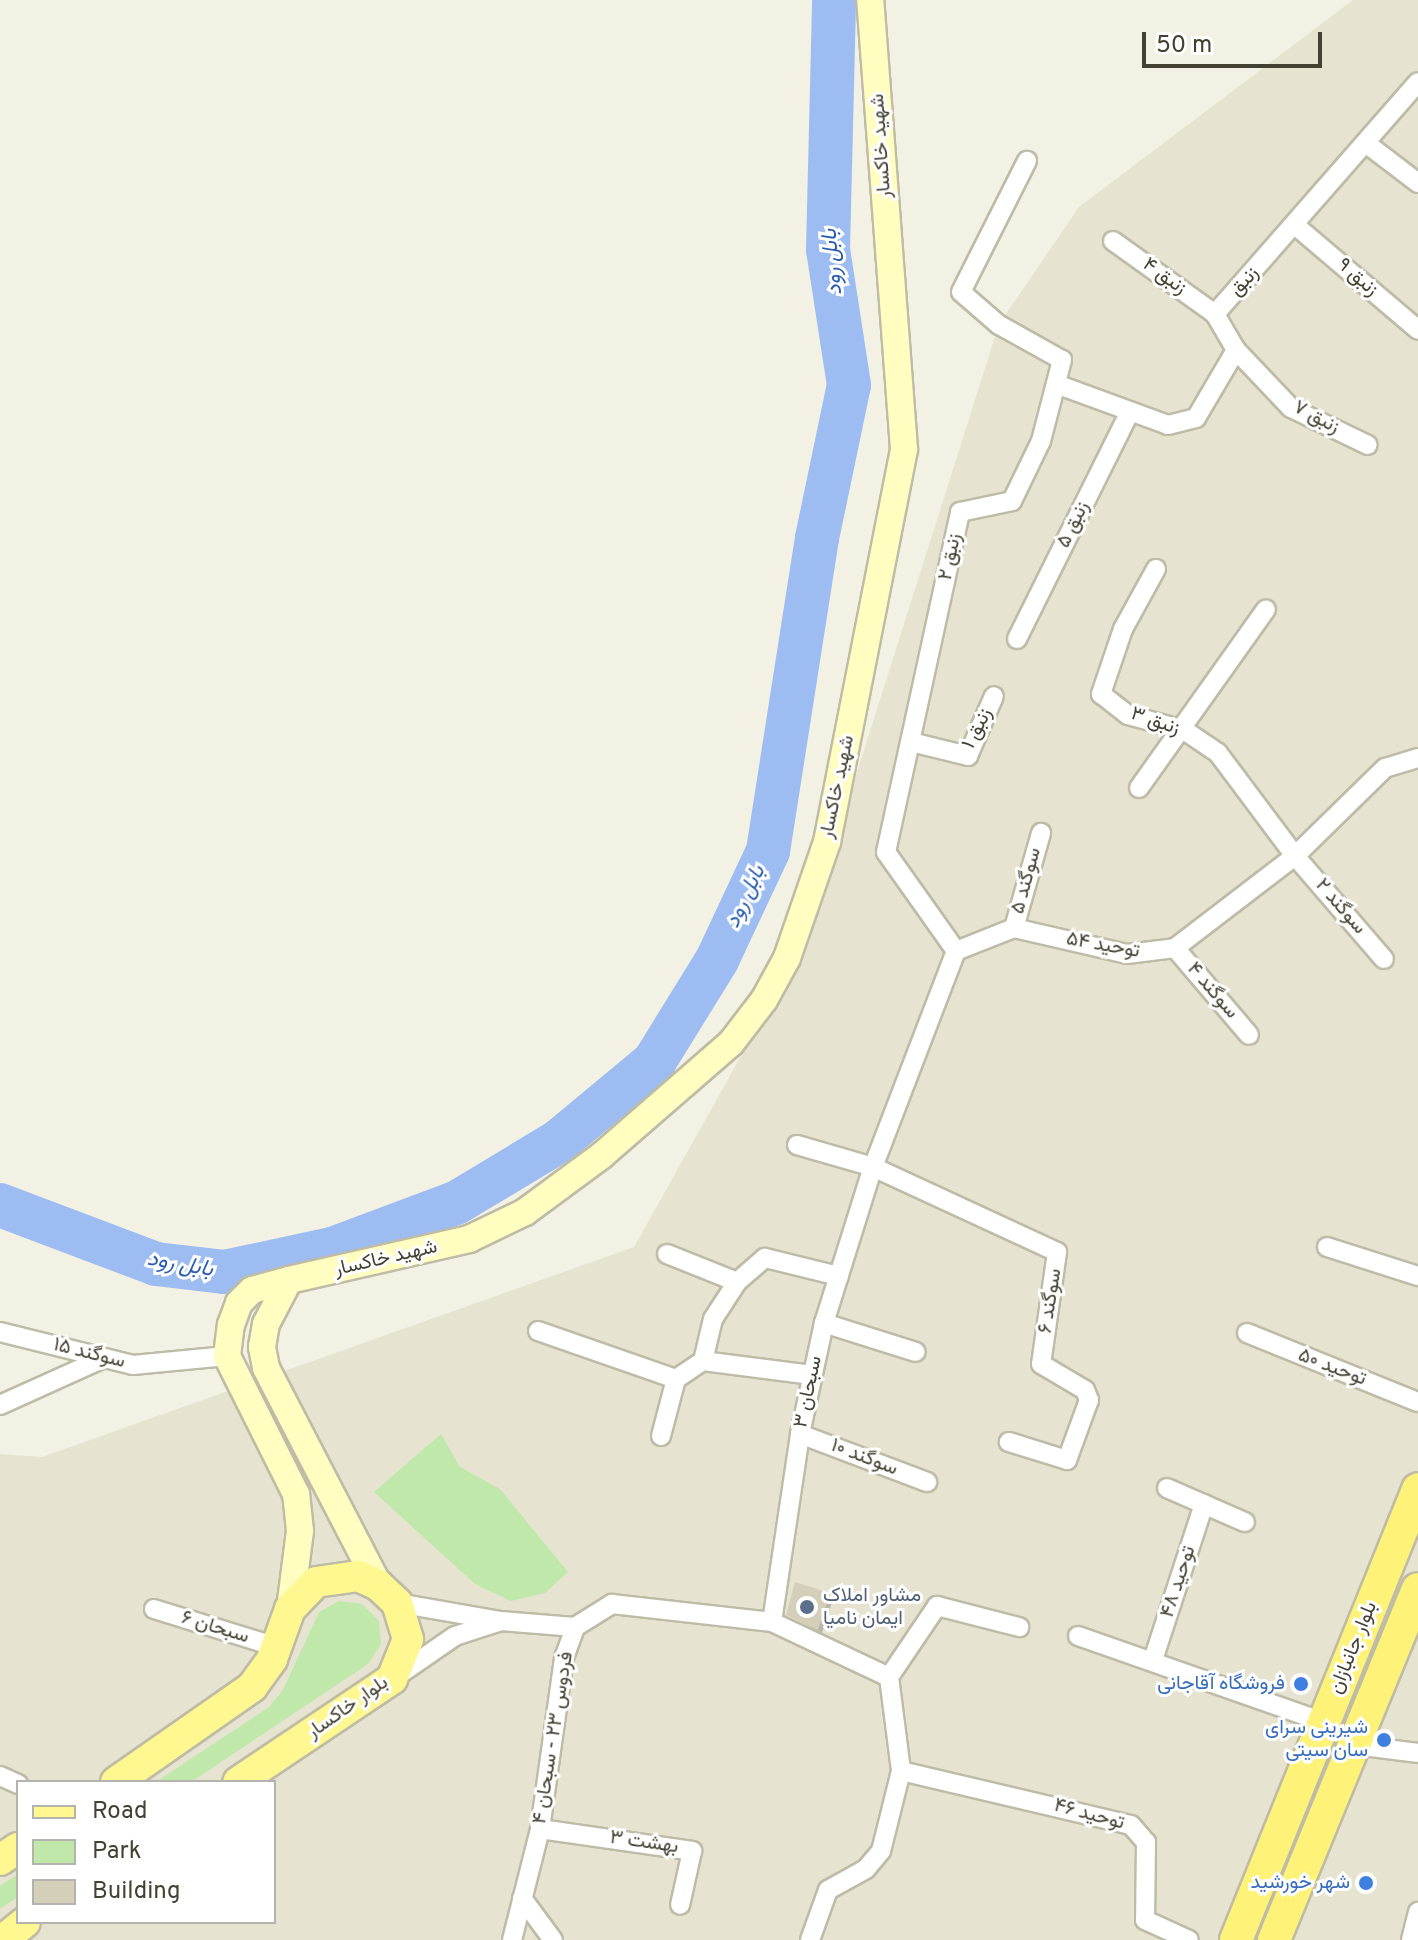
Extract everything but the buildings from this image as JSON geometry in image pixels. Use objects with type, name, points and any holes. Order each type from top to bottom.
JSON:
[{"type":"highway","name":"بلوار جانبازان","points":[[1236,1940],[1418,1489]]},
{"type":"highway","name":"بلوار جانبازان","points":[[1274,1940],[1418,1589]]},
{"type":"main road","name":"شهید خاکسار","points":[[227,1356],[239,1303],[252,1290],[469,1239],[525,1212],[601,1156],[731,1043],[764,1000],[787,958],[827,842],[904,449],[870,0]]},
{"type":"main road","points":[[289,1280],[266,1324],[262,1347],[266,1368],[388,1594]]},
{"type":"main road","points":[[119,1780],[239,1699],[277,1647],[290,1609],[300,1531],[296,1494],[227,1356]]},
{"type":"main road","points":[[290,1609],[316,1582],[337,1576],[388,1594]]},
{"type":"main road","name":"بلوار خاکسار","points":[[241,1780],[391,1679],[404,1660],[408,1639],[388,1594]]},
{"type":"street","name":"زنبق","points":[[1236,350],[1215,314],[1296,226],[1418,82]]},
{"type":"street","points":[[1367,144],[1418,183]]},
{"type":"street","name":"زنبق ۲","points":[[956,951],[886,852],[960,512],[1012,501],[1041,441],[1062,360],[999,325],[961,292],[1027,161]]},
{"type":"street","name":"زنبق ۹","points":[[1296,226],[1418,330]]},
{"type":"street","name":"زنبق ۴","points":[[1113,241],[1215,314]]},
{"type":"street","points":[[1056,384],[1168,425],[1196,418],[1236,350]]},
{"type":"street","name":"زنبق ۷","points":[[1236,350],[1291,408],[1368,445]]},
{"type":"street","name":"زنبق ۵","points":[[1017,639],[1130,411]]},
{"type":"street","name":"زنبق ۳","points":[[1156,569],[1123,629],[1101,694],[1128,715],[1184,730],[1218,753],[1295,856]]},
{"type":"street","points":[[1139,788],[1184,730],[1266,609]]},
{"type":"street","name":"زنبق ۱","points":[[911,742],[968,756],[994,696]]},
{"type":"street","points":[[1175,948],[1295,856],[1385,768],[1418,758]]},
{"type":"street","name":"سوگند ۵","points":[[1014,928],[1041,833]]},
{"type":"street","name":"سوگند ۲","points":[[1295,856],[1384,959]]},
{"type":"street","points":[[797,1145],[873,1167],[956,951],[1014,928]]},
{"type":"street","name":"توحید ۵۴","points":[[1014,928],[1127,954],[1175,948]]},
{"type":"street","name":"سوگند ۴","points":[[1175,948],[1249,1035]]},
{"type":"street","name":"سبحان ۳","points":[[772,1622],[800,1434],[812,1375],[824,1323],[873,1167]]},
{"type":"street","name":"سوگند ۶","points":[[873,1167],[1057,1252],[1041,1364],[1085,1390],[1089,1400],[1067,1460],[1009,1442]]},
{"type":"street","points":[[1327,1247],[1418,1276]]},
{"type":"street","points":[[667,1254],[737,1282]]},
{"type":"street","points":[[703,1361],[713,1319],[737,1282],[765,1258],[839,1276]]},
{"type":"street","points":[[824,1323],[916,1352]]},
{"type":"street","points":[[538,1331],[676,1379]]},
{"type":"street","name":"سوگند ۱۵","points":[[0,1332],[133,1365],[227,1356]]},
{"type":"street","name":"توحید ۵۰","points":[[1247,1333],[1418,1402]]},
{"type":"street","points":[[0,1405],[104,1358]]},
{"type":"street","points":[[661,1436],[676,1379],[703,1361],[812,1375]]},
{"type":"street","name":"سوگند ۱۰","points":[[800,1434],[927,1482]]},
{"type":"street","points":[[1167,1488],[1245,1522]]},
{"type":"street","name":"توحید ۴۸","points":[[1153,1660],[1204,1504]]},
{"type":"street","points":[[388,1594],[501,1621],[575,1627]]},
{"type":"street","name":"فردوس ۲۳ - سبحان ۴","points":[[512,1940],[540,1829],[564,1658],[575,1627],[612,1604],[772,1622],[889,1677]]},
{"type":"street","points":[[810,1940],[828,1890],[866,1869],[881,1851],[901,1771],[889,1677],[937,1606],[1019,1627]]},
{"type":"street","name":"سبحان ۶","points":[[154,1609],[277,1647]]},
{"type":"street","points":[[391,1679],[455,1636],[501,1621]]},
{"type":"street","points":[[1078,1636],[1324,1722]]},
{"type":"street","points":[[1354,1745],[1418,1753]]},
{"type":"street","name":"توحید ۴۶","points":[[901,1771],[1131,1825],[1146,1842],[1145,1920],[1189,1940]]},
{"type":"street","name":"بهشت ۳","points":[[540,1829],[692,1851],[680,1905]]},
{"type":"street","points":[[522,1898],[553,1940]]},
{"type":"street","points":[[1411,1940],[1418,1913]]},
{"type":"shaded area","points":[[1353,0],[1418,0],[1418,1940],[0,1940],[0,1454],[42,1457],[634,1247],[801,949],[999,324],[1079,207]]},
{"type":"green space","points":[[441,1434],[460,1467],[500,1489],[568,1572],[545,1593],[511,1601],[475,1584],[374,1492]]},
{"type":"green space","points":[[339,1601],[362,1604],[379,1621],[381,1644],[368,1664],[194,1780],[159,1780],[269,1707],[283,1690],[319,1612]]},
{"type":"green space","points":[[16,1875],[16,1898],[0,1909],[0,1886]]},
{"type":"waterway","name":"بابل رود","points":[[0,1205],[156,1264],[224,1272],[332,1249],[456,1203],[559,1141],[654,1062],[717,960],[768,851],[817,538],[849,385],[828,250],[834,0]]},
{"type":"place","name":"مشاور املاک ایمان نامیا","points":[[807,1607]]},
{"type":"place","name":"فروشگاه آقاجانی","points":[[1301,1684]]},
{"type":"place","name":"شیرینی سرای سان سیتی","points":[[1384,1740]]},
{"type":"place","name":"شهر خورشید","points":[[1366,1883]]}]
